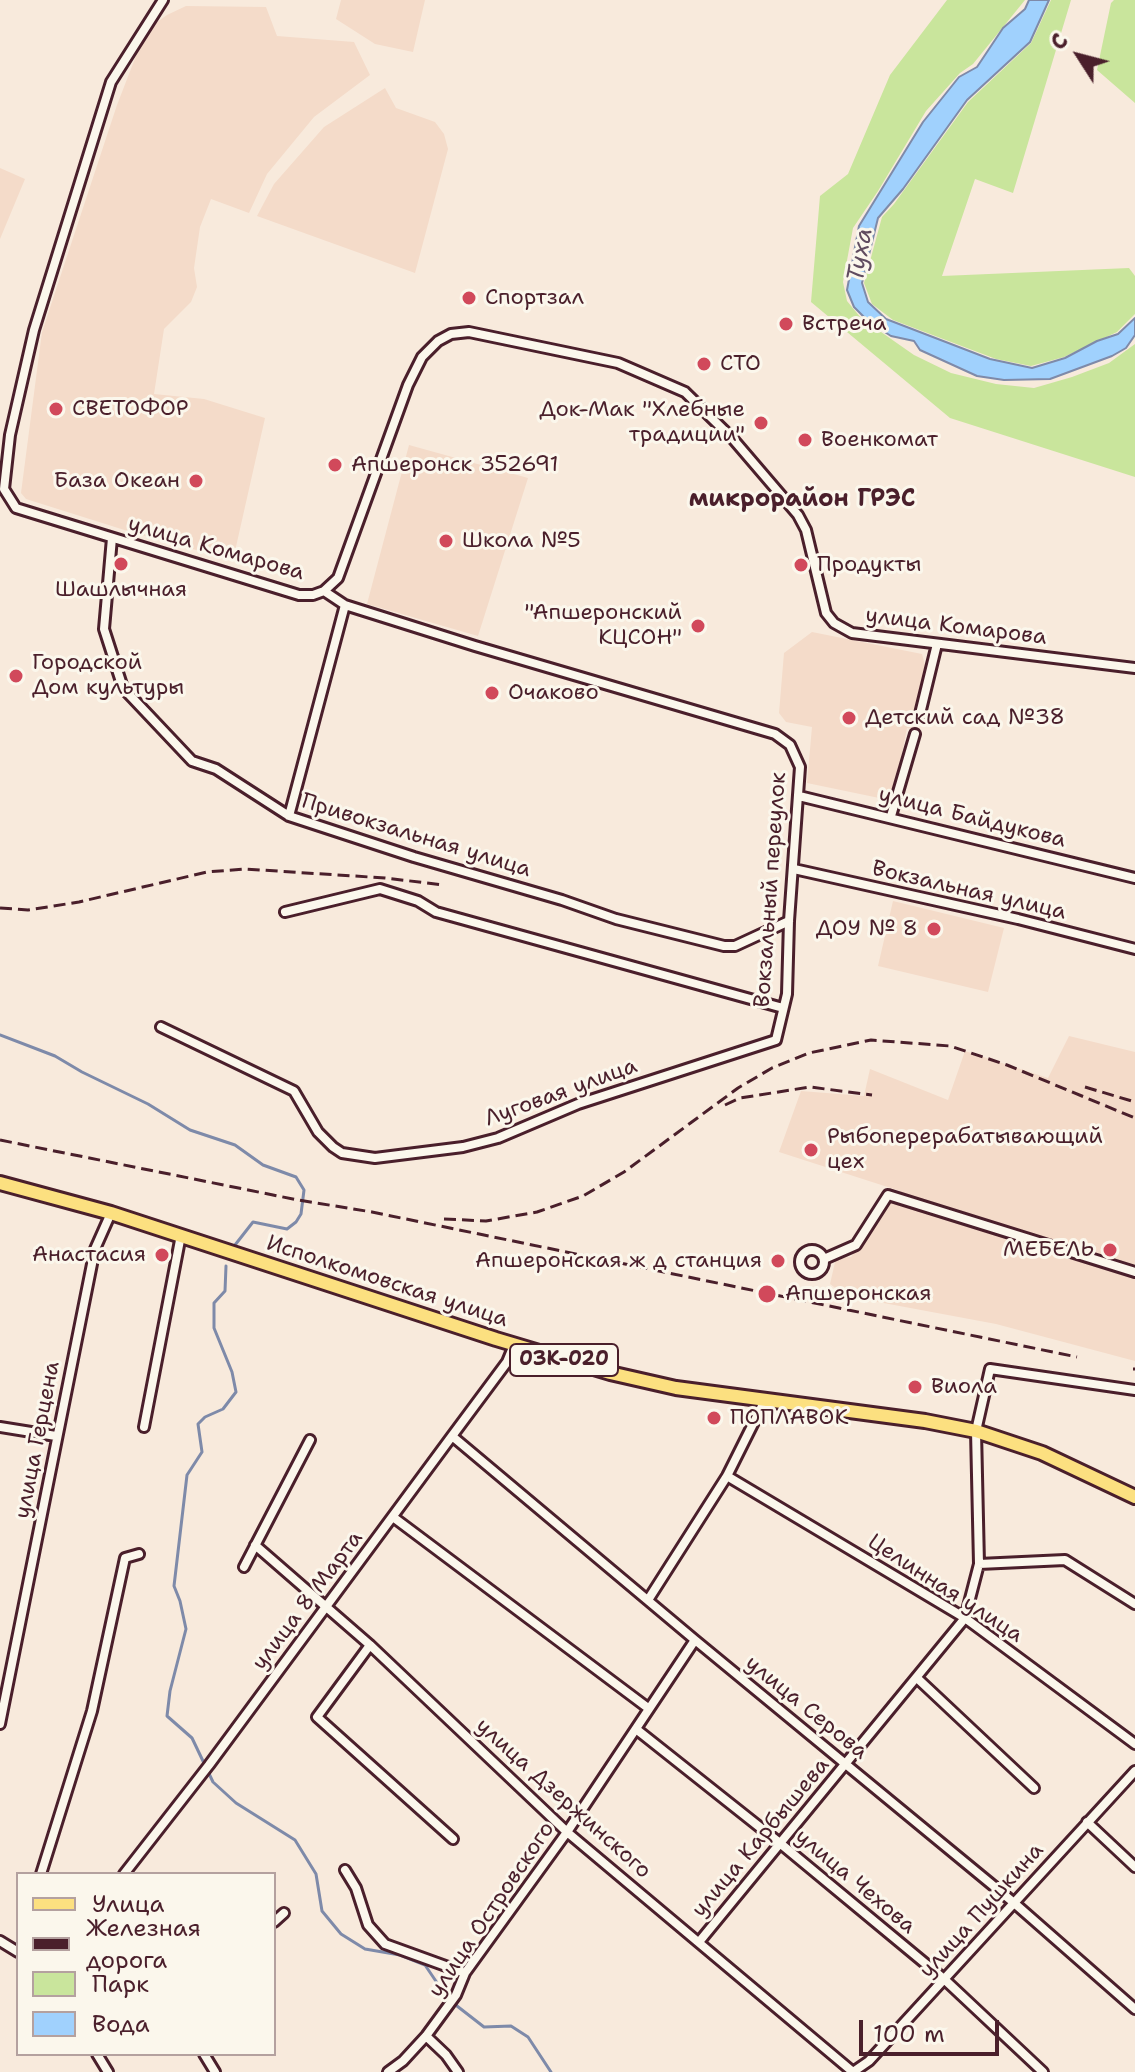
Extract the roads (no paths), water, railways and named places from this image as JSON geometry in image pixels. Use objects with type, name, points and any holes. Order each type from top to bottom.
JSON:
[{"type":"main road","name":"Исполкомовская улица","points":[[0,1183],[111,1213],[514,1345],[610,1373],[676,1388],[925,1421],[976,1431],[1042,1453],[1135,1497]]},
{"type":"street","name":"улица Комарова","points":[[163,0],[111,82],[34,330],[10,435],[4,489],[16,508],[299,595],[324,591],[338,578],[408,385],[422,357],[438,341],[451,334],[469,332],[618,363],[685,392],[733,439],[798,515],[806,530],[826,613],[834,623],[852,633],[1135,668]]},
{"type":"street","name":"Привокзальная улица","points":[[112,538],[104,629],[123,688],[192,761],[216,769],[289,816],[616,919],[724,946],[735,946],[789,921]]},
{"type":"street","name":"улица Комарова","points":[[324,591],[345,605],[775,734],[790,745]]},
{"type":"street","points":[[289,816],[345,605]]},
{"type":"street","points":[[919,718],[937,644]]},
{"type":"street","points":[[891,816],[915,734]]},
{"type":"street","name":"Вокзальный переулок","points":[[776,1040],[787,994],[789,921],[799,796],[800,767],[790,745]]},
{"type":"street","name":"улица Байдукова","points":[[799,796],[1135,878]]},
{"type":"street","name":"Вокзальная улица","points":[[794,869],[1018,919],[1135,949]]},
{"type":"street","points":[[285,912],[380,889],[418,901],[436,912],[783,1008]]},
{"type":"street","name":"Луговая улица","points":[[161,1027],[294,1091],[318,1132],[333,1147],[342,1153],[375,1158],[463,1147],[498,1138],[578,1104],[776,1040]]},
{"type":"street","points":[[824,1259],[856,1245],[888,1195],[1135,1272]]},
{"type":"street","name":"улица Герцена","points":[[0,1724],[95,1249],[111,1213]]},
{"type":"street","points":[[144,1427],[181,1235]]},
{"type":"street","name":"улица 8 Марта","points":[[126,1872],[393,1517],[507,1362],[514,1345]]},
{"type":"street","name":"улица Карбышева","points":[[699,1942],[965,1618],[979,1564],[976,1431],[990,1369],[1135,1390]]},
{"type":"street","points":[[648,1600],[727,1476],[765,1400]]},
{"type":"street","points":[[0,1427],[56,1436]]},
{"type":"street","name":"улица Серова","points":[[452,1436],[1013,1902],[1135,2009]]},
{"type":"street","points":[[244,1567],[310,1440]]},
{"type":"street","name":"Целинная улица","points":[[727,1476],[965,1618],[1135,1744]]},
{"type":"street","points":[[393,1517],[648,1708]]},
{"type":"street","name":"улица Дзержинского","points":[[255,1545],[370,1645],[567,1832],[853,2072]]},
{"type":"street","points":[[42,1872],[92,1711],[125,1558],[139,1554]]},
{"type":"street","points":[[979,1564],[1065,1560],[1135,1604]]},
{"type":"street","name":"улица Островского","points":[[388,2072],[426,2036],[447,2008],[465,1973],[567,1832],[695,1640]]},
{"type":"street","points":[[370,1645],[317,1717],[453,1839]]},
{"type":"street","points":[[917,1678],[1034,1788]]},
{"type":"street","name":"улица Чехова","points":[[636,1729],[944,1979],[1043,2072]]},
{"type":"street","name":"улица Пушкина","points":[[853,2072],[869,2061],[1135,1771]]},
{"type":"street","points":[[1087,1822],[1135,1867]]},
{"type":"street","points":[[345,1870],[356,1888],[368,1925],[385,1944],[465,1973]]},
{"type":"street","points":[[276,1920],[284,1913]]},
{"type":"street","points":[[426,2036],[458,2072]]},
{"type":"water","name":"Туха","points":[[1029,0],[1049,0],[1030,42],[967,100],[903,189],[878,218],[862,283],[868,302],[886,319],[990,359],[1032,368],[1065,358],[1118,334],[1135,318],[1135,335],[1126,348],[1112,356],[1050,379],[1004,380],[977,376],[920,350],[914,341],[891,336],[869,322],[854,307],[847,290],[859,226],[923,122],[959,77],[977,67],[1003,28],[1025,9]]},
{"type":"waterway","points":[[0,1035],[55,1056],[148,1104],[190,1130],[235,1145],[263,1165],[296,1177],[304,1190],[301,1214],[296,1222],[287,1229],[253,1222],[235,1245]]},
{"type":"waterway","points":[[226,1266],[225,1291],[214,1303],[214,1328],[232,1372],[236,1392],[223,1409],[205,1417],[198,1424],[202,1452],[187,1475],[174,1586],[186,1629],[170,1691],[167,1716],[192,1738],[213,1782],[236,1803],[295,1840],[316,1874],[322,1911],[341,1934],[365,1949],[400,1955],[425,1965],[448,1999],[484,2027],[511,2026],[528,2037],[551,2072]]},
{"type":"railway","points":[[0,908],[28,910],[79,902],[207,872],[245,869],[444,885]]},
{"type":"railway","points":[[444,1219],[486,1221],[537,1212],[583,1196],[624,1172],[738,1088],[772,1068],[809,1053],[871,1040],[950,1046],[1007,1065],[1135,1118]]},
{"type":"railway","points":[[725,1105],[740,1098],[810,1087],[872,1095]]},
{"type":"railway","points":[[1085,1087],[1135,1102]]},
{"type":"railway","points":[[0,1140],[372,1212],[1077,1357]]},
{"type":"place","name":"Спортзал","points":[[469,298]]},
{"type":"place","name":"Встреча","points":[[786,324]]},
{"type":"place","name":"СТО","points":[[704,364]]},
{"type":"place","name":"СВЕТОФОР","points":[[56,409]]},
{"type":"place","name":"Док-Мак \"Хлебные традиции\"","points":[[761,423]]},
{"type":"place","name":"Военкомат","points":[[805,440]]},
{"type":"place","name":"Апшеронск 352691","points":[[335,465]]},
{"type":"place","name":"База Океан","points":[[196,481]]},
{"type":"place","name":"Школа №5","points":[[446,541]]},
{"type":"place","name":"Шашлычная","points":[[121,564]]},
{"type":"place","name":"Продукты","points":[[801,565]]},
{"type":"place","name":"\"Апшеронский КЦСОН\"","points":[[698,626]]},
{"type":"place","name":"Городской Дом культуры","points":[[16,676]]},
{"type":"place","name":"Очаково","points":[[492,693]]},
{"type":"place","name":"Детский сад №38","points":[[849,718]]},
{"type":"place","name":"ДОУ № 8","points":[[934,929]]},
{"type":"place","name":"Рыбоперерабатывающий цех","points":[[811,1150]]},
{"type":"place","name":"МЕБЕЛЬ","points":[[1110,1250]]},
{"type":"place","name":"Анастасия","points":[[162,1255]]},
{"type":"place","name":"Апшеронская ж д станция","points":[[778,1261]]},
{"type":"place","name":"Апшеронская","points":[[767,1294]]},
{"type":"place","name":"Виола","points":[[915,1387]]},
{"type":"place","name":"ПОПЛАВОК","points":[[714,1418]]},
{"type":"district","name":"микрорайон ГРЭС","points":[[802,500]]}]
